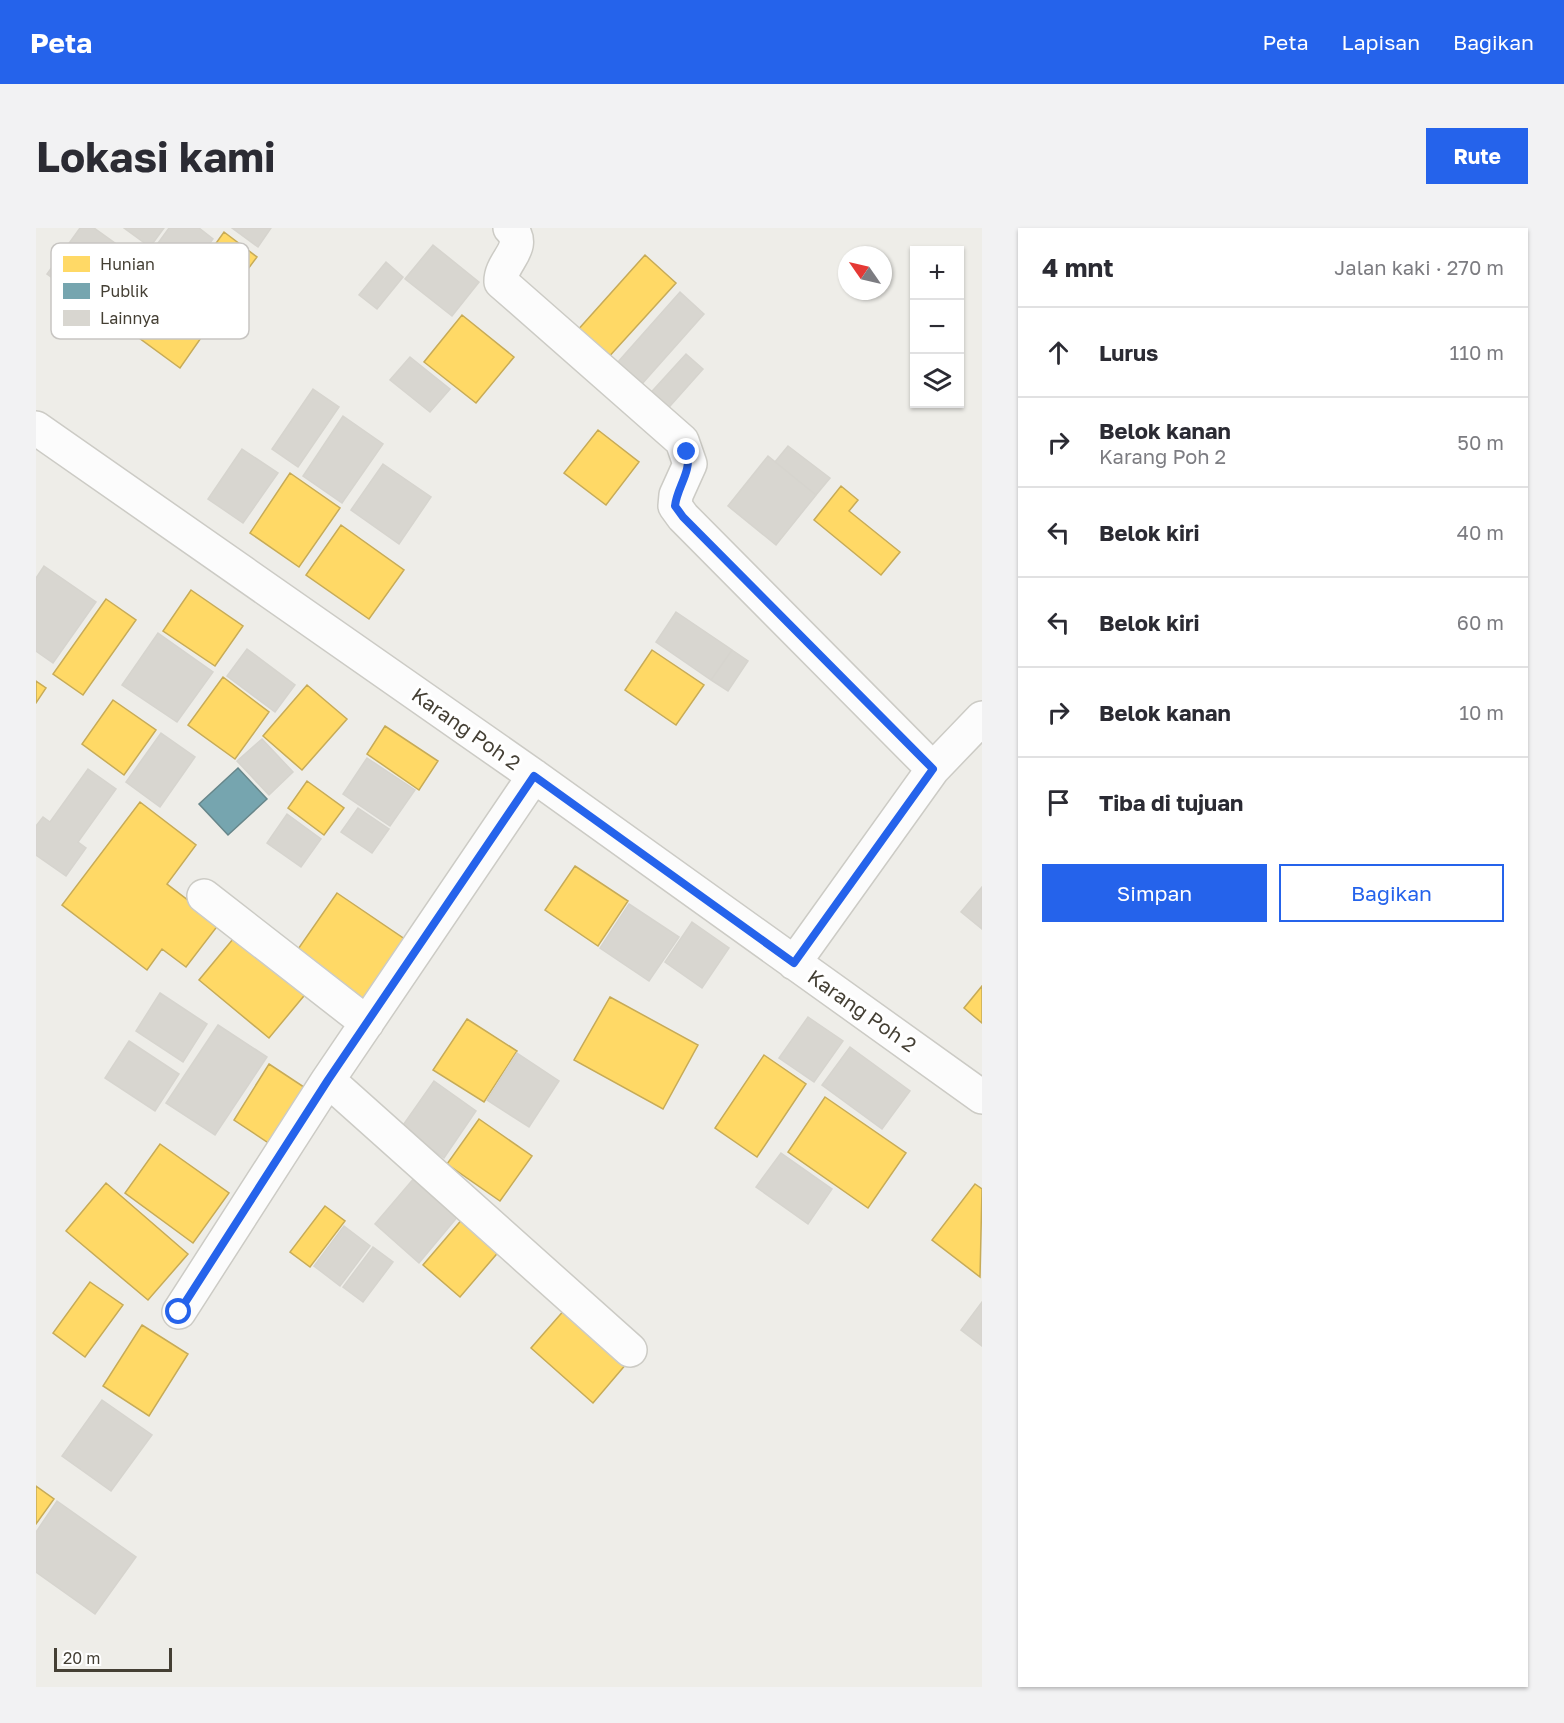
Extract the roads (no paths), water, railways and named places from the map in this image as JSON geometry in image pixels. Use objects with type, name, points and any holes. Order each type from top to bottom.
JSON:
[{"type":"street","points":[[510,228],[517,241],[517,250],[500,272],[501,282],[682,441],[690,464],[676,495],[675,506],[683,517],[933,769]]},
{"type":"street","name":"Karang Poh 2","points":[[36,428],[534,776],[982,1097]]},
{"type":"street","points":[[794,963],[933,769],[982,718]]},
{"type":"street","points":[[179,1312],[328,1080],[534,776]]},
{"type":"street","points":[[204,896],[367,1023]]},
{"type":"street","points":[[328,1080],[630,1350]]}]
